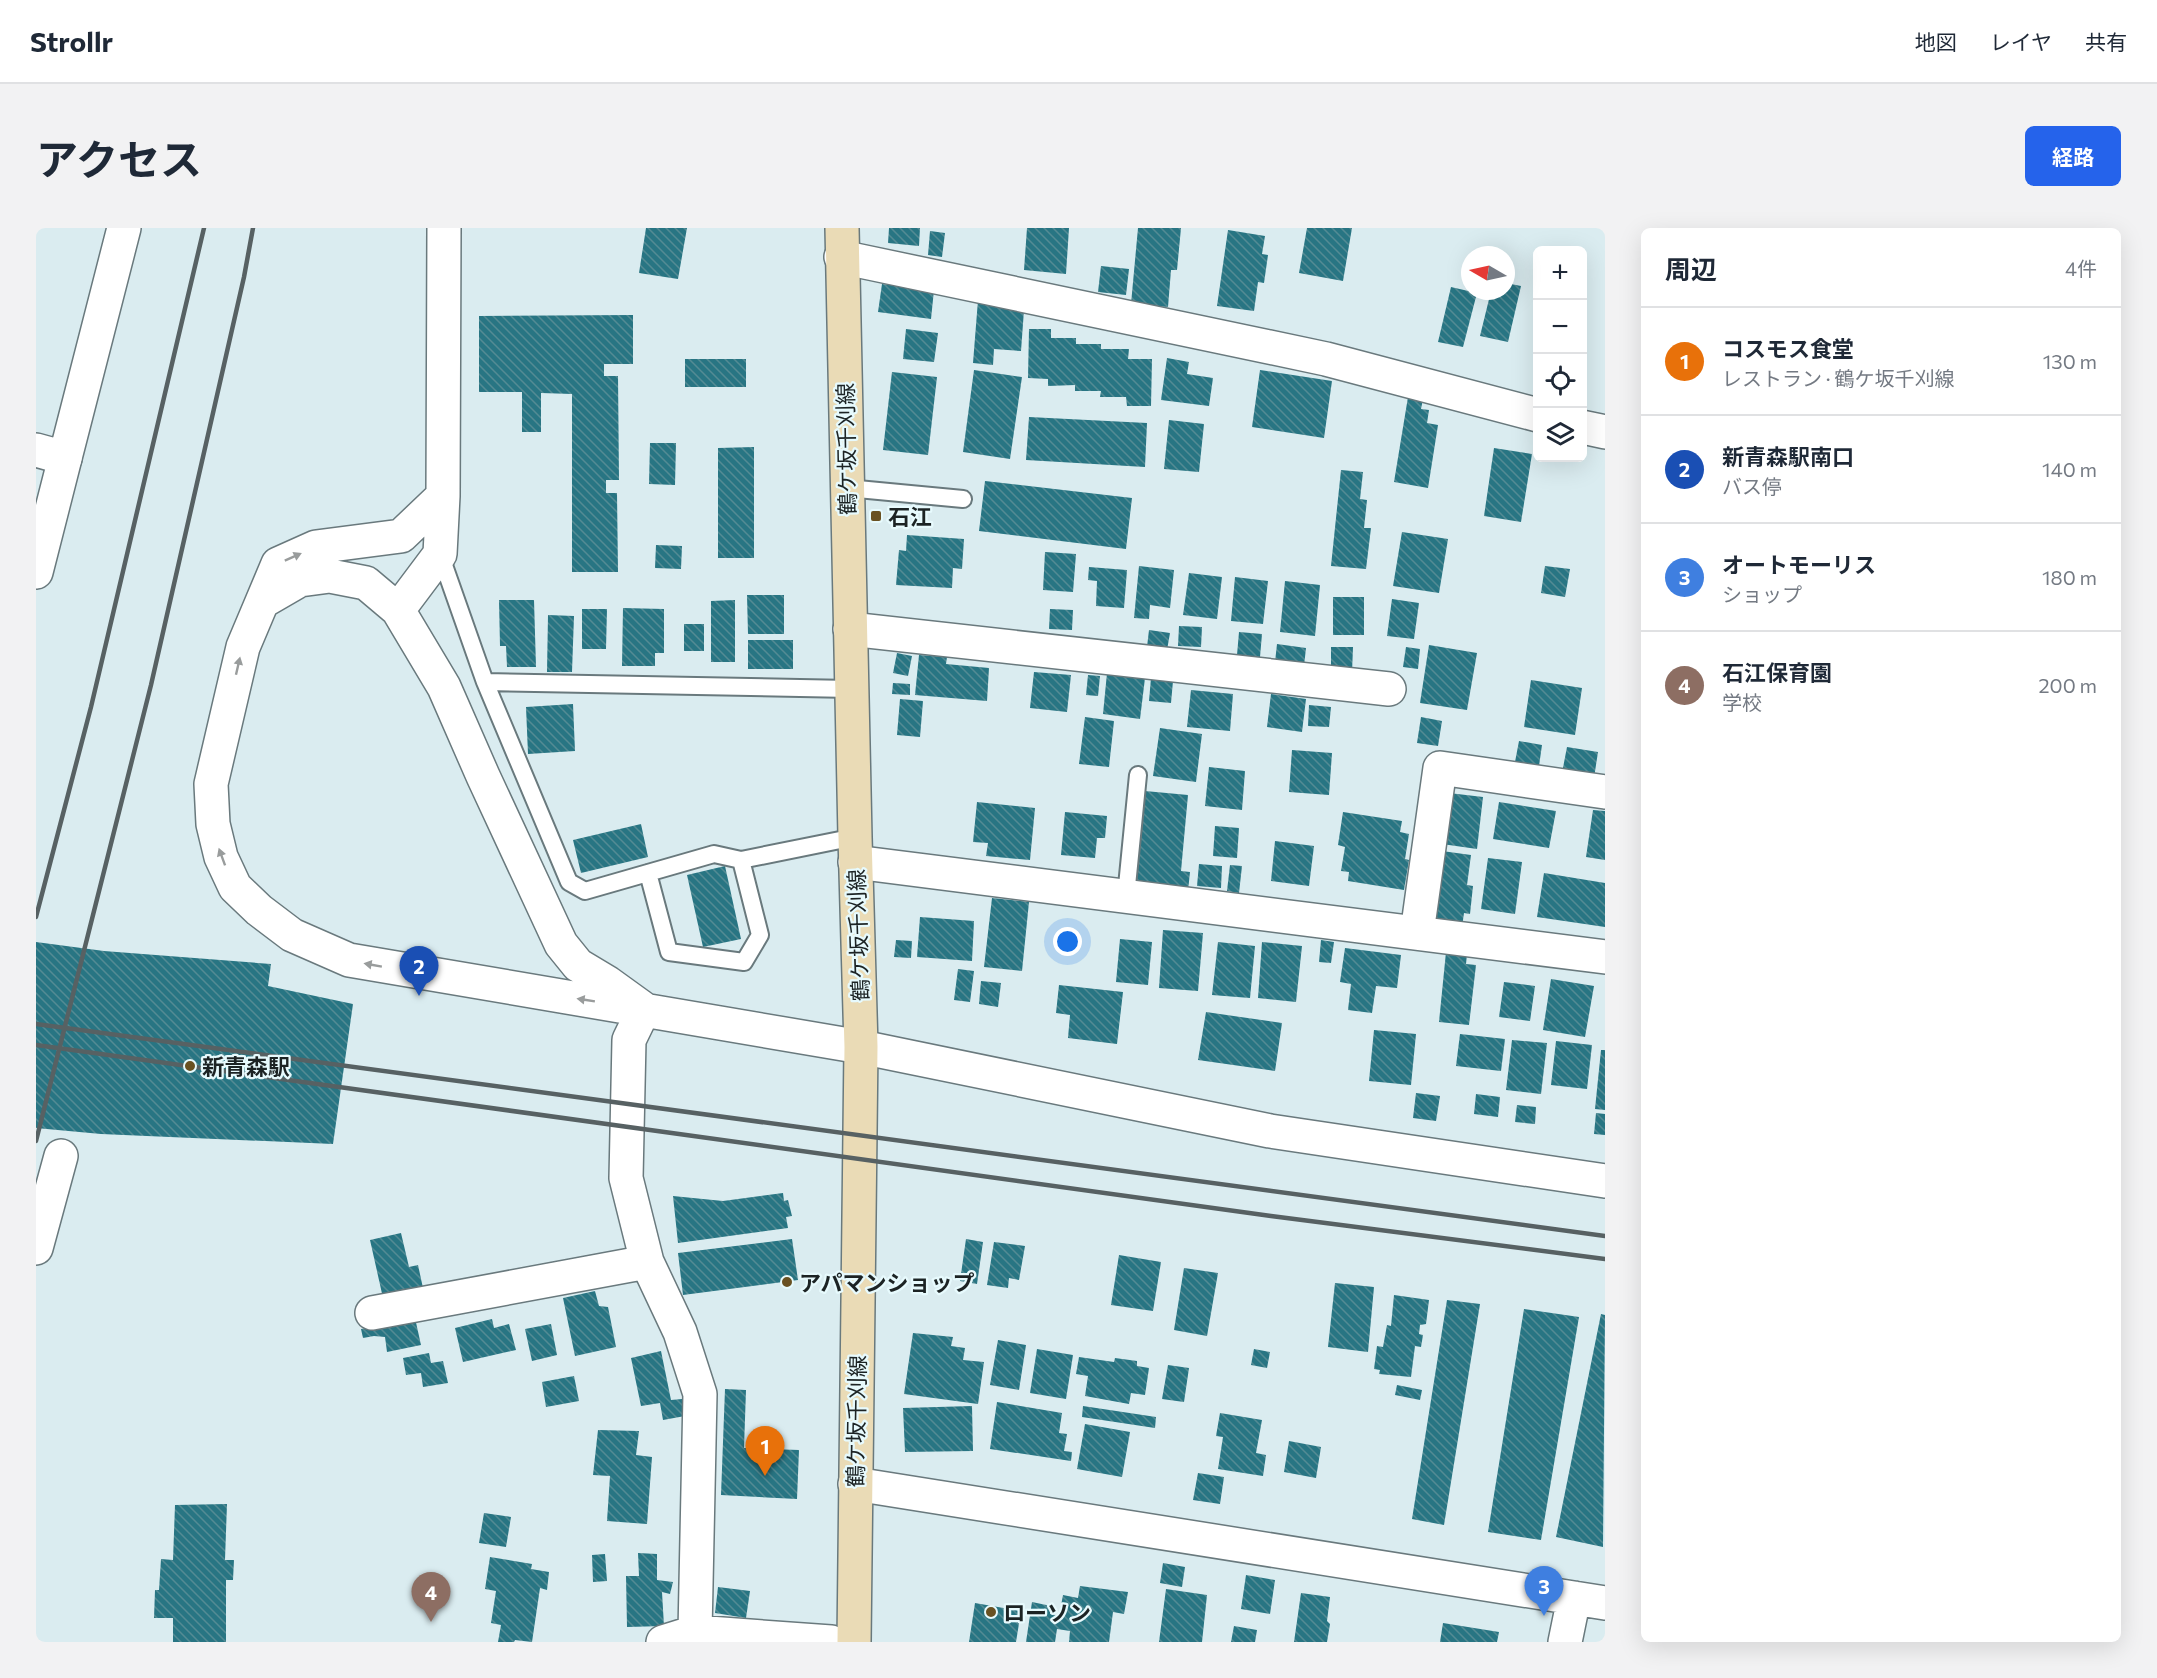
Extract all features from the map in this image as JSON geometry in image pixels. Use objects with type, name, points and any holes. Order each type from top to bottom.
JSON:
[{"type":"main road","name":"鶴ケ坂千刈線","points":[[842,242],[861,1047],[854,1642]]},
{"type":"street","points":[[36,572],[51,454],[124,228]]},
{"type":"street","points":[[398,610],[440,554],[443,496],[444,228]]},
{"type":"street","points":[[842,242],[1326,359],[1533,414]]},
{"type":"street","points":[[1587,428],[1605,432]]},
{"type":"street","points":[[443,496],[400,536],[316,547],[278,564],[243,647],[211,784],[213,824],[221,857],[235,887],[259,910],[292,935],[349,960],[861,1047],[1270,1131],[1605,1181]]},
{"type":"street","points":[[262,602],[300,580],[330,576],[366,584],[398,610],[444,687],[561,944],[578,964],[644,1010]]},
{"type":"street","points":[[850,629],[1389,689]]},
{"type":"street","points":[[1417,933],[1440,768],[1605,792]]},
{"type":"street","points":[[855,850],[1126,896],[1605,957]]},
{"type":"street","points":[[644,1010],[629,1040],[626,1178],[646,1262],[680,1332],[700,1394],[695,1632]]},
{"type":"street","points":[[36,1248],[60,1156]]},
{"type":"street","points":[[372,1313],[646,1262]]},
{"type":"street","points":[[855,1484],[1590,1600],[1565,1642]]},
{"type":"street","points":[[663,1642],[695,1632],[831,1642]]},
{"type":"lane","points":[[847,488],[963,499]]},
{"type":"lane","points":[[440,554],[485,682],[568,882],[585,891],[714,854],[741,860],[855,850]]},
{"type":"lane","points":[[485,682],[851,689]]},
{"type":"lane","points":[[1126,896],[1138,776]]},
{"type":"lane","points":[[648,873],[669,952],[744,962],[760,935],[741,860]]},
{"type":"building","points":[[646,228],[687,228],[678,279],[639,273]]},
{"type":"building","points":[[889,228],[920,228],[919,246],[888,243]]},
{"type":"building","points":[[1027,228],[1069,228],[1066,274],[1024,270]]},
{"type":"building","points":[[1138,228],[1181,228],[1177,270],[1171,270],[1168,307],[1131,304]]},
{"type":"building","points":[[1307,228],[1352,228],[1343,281],[1299,273]]},
{"type":"building","points":[[1228,230],[1265,236],[1262,254],[1268,255],[1264,283],[1258,282],[1254,311],[1217,306]]},
{"type":"building","points":[[930,231],[945,233],[942,257],[928,255]]},
{"type":"building","points":[[1101,266],[1129,269],[1126,295],[1098,292]]},
{"type":"building","points":[[882,284],[934,290],[931,319],[878,312]]},
{"type":"building","points":[[1515,285],[1521,286],[1508,342],[1480,336],[1489,300],[1515,300]]},
{"type":"building","points":[[1451,287],[1461,289],[1461,300],[1475,300],[1463,347],[1438,342]]},
{"type":"building","points":[[978,300],[1024,310],[1021,351],[994,349],[993,365],[973,363]]},
{"type":"building","points":[[633,315],[633,364],[604,364],[604,376],[618,376],[619,480],[606,480],[606,493],[617,493],[618,572],[572,572],[572,394],[541,393],[541,432],[522,432],[522,392],[479,392],[479,316]]},
{"type":"building","points":[[906,329],[938,333],[934,362],[903,359]]},
{"type":"building","points":[[1029,329],[1051,329],[1051,338],[1076,338],[1076,344],[1101,344],[1101,349],[1129,349],[1128,359],[1152,359],[1151,406],[1127,406],[1126,397],[1100,397],[1101,391],[1075,391],[1075,385],[1048,386],[1048,379],[1028,378]]},
{"type":"building","points":[[1167,358],[1189,362],[1187,374],[1213,378],[1209,406],[1161,400]]},
{"type":"building","points":[[685,359],[746,359],[746,387],[685,387]]},
{"type":"building","points":[[974,370],[1022,377],[1010,459],[963,452]]},
{"type":"building","points":[[1260,370],[1332,381],[1324,438],[1252,427]]},
{"type":"building","points":[[892,372],[937,377],[928,455],[883,450]]},
{"type":"building","points":[[1408,397],[1423,399],[1421,409],[1429,410],[1427,423],[1438,425],[1428,488],[1394,482]]},
{"type":"building","points":[[1029,417],[1147,423],[1145,467],[1026,460]]},
{"type":"building","points":[[1169,420],[1204,424],[1199,472],[1164,469]]},
{"type":"building","points":[[650,443],[676,443],[675,485],[649,484]]},
{"type":"building","points":[[754,447],[754,558],[718,558],[718,448]]},
{"type":"building","points":[[1494,448],[1532,454],[1521,522],[1484,516]]},
{"type":"building","points":[[1341,470],[1363,472],[1360,499],[1367,500],[1364,528],[1371,528],[1366,569],[1331,566]]},
{"type":"building","points":[[985,481],[1132,498],[1126,549],[979,531]]},
{"type":"building","points":[[1402,532],[1448,539],[1439,593],[1393,586]]},
{"type":"building","points":[[907,535],[964,539],[962,569],[953,568],[952,588],[896,585],[899,550],[906,551]]},
{"type":"building","points":[[656,545],[682,546],[681,569],[655,568]]},
{"type":"building","points":[[1045,552],[1076,554],[1073,592],[1043,590]]},
{"type":"building","points":[[1139,566],[1174,570],[1170,608],[1150,605],[1149,619],[1134,618]]},
{"type":"building","points":[[1545,566],[1570,569],[1565,597],[1541,593]]},
{"type":"building","points":[[1089,567],[1127,570],[1124,608],[1096,606],[1097,581],[1088,580]]},
{"type":"building","points":[[1189,573],[1222,577],[1217,619],[1183,615]]},
{"type":"building","points":[[1235,577],[1268,581],[1263,624],[1231,621]]},
{"type":"building","points":[[1285,581],[1320,585],[1315,636],[1280,632]]},
{"type":"building","points":[[747,595],[784,595],[784,634],[748,634]]},
{"type":"building","points":[[1333,597],[1364,597],[1364,635],[1333,635]]},
{"type":"building","points":[[1392,599],[1419,603],[1414,639],[1387,636]]},
{"type":"building","points":[[499,600],[534,600],[536,667],[507,667],[506,646],[500,646]]},
{"type":"building","points":[[735,600],[735,662],[711,662],[711,601]]},
{"type":"building","points":[[623,608],[664,609],[664,653],[655,653],[655,666],[622,666]]},
{"type":"building","points":[[582,609],[607,609],[606,649],[582,649]]},
{"type":"building","points":[[1050,609],[1073,610],[1072,630],[1049,629]]},
{"type":"building","points":[[548,615],[574,616],[572,672],[547,672]]},
{"type":"building","points":[[684,624],[704,624],[704,651],[684,651]]},
{"type":"building","points":[[1179,626],[1202,627],[1201,647],[1178,646]]},
{"type":"building","points":[[1149,630],[1170,633],[1167,650],[1147,647]]},
{"type":"building","points":[[1239,632],[1262,634],[1260,657],[1237,655]]},
{"type":"building","points":[[748,640],[793,640],[793,669],[748,669]]},
{"type":"building","points":[[1277,644],[1306,648],[1304,666],[1275,662]]},
{"type":"building","points":[[1429,645],[1477,653],[1467,710],[1420,703]]},
{"type":"building","points":[[1331,647],[1353,647],[1352,673],[1331,672]]},
{"type":"building","points":[[1406,647],[1420,649],[1418,669],[1403,667]]},
{"type":"building","points":[[897,653],[912,656],[908,676],[893,673]]},
{"type":"building","points":[[919,655],[947,657],[946,664],[989,668],[987,701],[915,695]]},
{"type":"building","points":[[1034,672],[1071,675],[1067,712],[1030,708]]},
{"type":"building","points":[[1107,673],[1145,678],[1140,719],[1103,714]]},
{"type":"building","points":[[1088,675],[1100,676],[1098,696],[1086,695]]},
{"type":"building","points":[[1151,678],[1173,681],[1171,703],[1149,701]]},
{"type":"building","points":[[1531,680],[1582,688],[1575,735],[1524,727]]},
{"type":"building","points":[[893,683],[910,684],[910,695],[892,694]]},
{"type":"building","points":[[1191,690],[1233,694],[1230,731],[1187,727]]},
{"type":"building","points":[[1271,694],[1306,699],[1302,732],[1267,727]]},
{"type":"building","points":[[900,699],[923,701],[920,737],[897,735]]},
{"type":"building","points":[[573,704],[575,751],[528,754],[526,707]]},
{"type":"building","points":[[1309,705],[1331,707],[1329,727],[1308,726]]},
{"type":"building","points":[[1085,717],[1114,721],[1109,767],[1079,764]]},
{"type":"building","points":[[1421,717],[1442,721],[1438,746],[1417,743]]},
{"type":"building","points":[[1160,728],[1202,734],[1196,782],[1153,776]]},
{"type":"building","points":[[1519,741],[1542,745],[1539,766],[1515,762]]},
{"type":"building","points":[[1567,747],[1598,752],[1594,778],[1562,773]]},
{"type":"building","points":[[1292,750],[1332,753],[1329,795],[1289,792]]},
{"type":"building","points":[[1209,767],[1245,771],[1242,810],[1205,806]]},
{"type":"building","points":[[1145,791],[1188,795],[1181,871],[1190,872],[1188,891],[1136,886]]},
{"type":"building","points":[[1449,793],[1483,797],[1477,849],[1442,844]]},
{"type":"building","points":[[977,802],[1035,808],[1030,860],[986,856],[988,843],[973,842]]},
{"type":"building","points":[[1499,802],[1556,811],[1549,848],[1493,839]]},
{"type":"building","points":[[1593,810],[1605,811],[1605,860],[1586,857]]},
{"type":"building","points":[[1065,812],[1107,816],[1105,838],[1097,838],[1095,858],[1061,855]]},
{"type":"building","points":[[1343,812],[1402,821],[1400,832],[1409,834],[1405,859],[1409,860],[1404,890],[1348,881],[1349,872],[1341,871],[1345,847],[1338,845]]},
{"type":"building","points":[[641,824],[648,857],[581,873],[573,840]]},
{"type":"building","points":[[1215,826],[1239,828],[1237,858],[1213,856]]},
{"type":"building","points":[[1275,841],[1314,846],[1309,886],[1271,881]]},
{"type":"building","points":[[1442,851],[1471,855],[1467,885],[1473,886],[1470,914],[1464,913],[1462,927],[1433,923]]},
{"type":"building","points":[[1488,858],[1522,862],[1515,914],[1481,909]]},
{"type":"building","points":[[1199,864],[1222,866],[1221,888],[1197,886]]},
{"type":"building","points":[[1230,865],[1242,866],[1239,893],[1227,891]]},
{"type":"building","points":[[725,866],[741,939],[703,947],[687,875]]},
{"type":"building","points":[[1544,873],[1605,883],[1605,927],[1537,917]]},
{"type":"building","points":[[992,898],[1029,902],[1022,971],[984,967]]},
{"type":"building","points":[[920,917],[974,921],[972,961],[917,957]]},
{"type":"building","points":[[1163,930],[1203,933],[1198,991],[1159,988]]},
{"type":"building","points":[[1120,939],[1152,942],[1148,985],[1116,982]]},
{"type":"building","points":[[896,940],[912,941],[911,958],[894,957]]},
{"type":"building","points":[[1321,940],[1334,942],[1331,963],[1319,962]]},
{"type":"building","name":"新青森駅","points":[[36,942],[104,951],[271,964],[268,986],[353,1004],[333,1144],[101,1134],[36,1128]]},
{"type":"building","points":[[1218,942],[1255,946],[1250,998],[1212,995]]},
{"type":"building","points":[[1262,942],[1302,946],[1296,1002],[1258,998]]},
{"type":"building","points":[[1345,948],[1401,955],[1397,988],[1376,986],[1372,1013],[1348,1010],[1351,984],[1340,982]]},
{"type":"building","points":[[1446,952],[1467,954],[1466,964],[1476,965],[1469,1025],[1439,1022]]},
{"type":"building","points":[[958,969],[974,971],[970,1002],[954,1000]]},
{"type":"building","points":[[1551,979],[1594,986],[1585,1037],[1543,1030]]},
{"type":"building","points":[[981,981],[1001,983],[998,1007],[979,1004]]},
{"type":"building","points":[[1504,982],[1535,986],[1530,1021],[1499,1017]]},
{"type":"building","points":[[1059,985],[1123,992],[1117,1044],[1068,1038],[1070,1015],[1056,1013]]},
{"type":"building","points":[[1206,1012],[1282,1023],[1275,1071],[1198,1060]]},
{"type":"building","points":[[1374,1030],[1416,1034],[1411,1085],[1369,1081]]},
{"type":"building","points":[[1460,1034],[1505,1039],[1501,1071],[1456,1066]]},
{"type":"building","points":[[1512,1040],[1547,1043],[1541,1094],[1506,1090]]},
{"type":"building","points":[[1556,1041],[1592,1045],[1587,1089],[1551,1085]]},
{"type":"building","points":[[1601,1050],[1605,1050],[1605,1110],[1595,1109]]},
{"type":"building","points":[[1416,1093],[1440,1096],[1436,1121],[1413,1118]]},
{"type":"building","points":[[1476,1094],[1500,1097],[1498,1117],[1474,1114]]},
{"type":"building","points":[[1517,1105],[1536,1107],[1535,1124],[1515,1122]]},
{"type":"building","points":[[1596,1113],[1605,1114],[1605,1135],[1594,1134]]},
{"type":"building","points":[[783,1193],[784,1201],[788,1200],[792,1216],[786,1217],[788,1228],[678,1243],[673,1196],[723,1201]]},
{"type":"building","points":[[401,1233],[409,1267],[418,1265],[423,1288],[383,1298],[370,1240]]},
{"type":"building","points":[[792,1239],[798,1280],[683,1295],[678,1253]]},
{"type":"building","points":[[966,1239],[983,1242],[977,1284],[960,1281]]},
{"type":"building","points":[[994,1242],[1025,1246],[1019,1280],[1009,1278],[1008,1288],[987,1285]]},
{"type":"building","points":[[1119,1255],[1161,1262],[1153,1311],[1111,1305]]},
{"type":"building","points":[[1184,1268],[1218,1273],[1207,1336],[1174,1330]]},
{"type":"building","points":[[1335,1283],[1374,1287],[1368,1352],[1328,1347]]},
{"type":"building","points":[[595,1291],[599,1306],[608,1307],[616,1347],[575,1356],[563,1298]]},
{"type":"building","points":[[1394,1295],[1429,1300],[1426,1324],[1420,1325],[1419,1334],[1423,1335],[1421,1347],[1415,1346],[1411,1377],[1379,1374],[1380,1370],[1374,1369],[1377,1346],[1383,1347],[1387,1325],[1391,1326]]},
{"type":"building","points":[[1447,1300],[1480,1304],[1444,1525],[1412,1519]]},
{"type":"building","points":[[1524,1309],[1579,1317],[1541,1540],[1488,1532]]},
{"type":"building","points":[[1601,1314],[1605,1315],[1603,1547],[1556,1537]]},
{"type":"building","points":[[415,1318],[421,1345],[387,1352],[385,1337],[363,1338],[361,1329]]},
{"type":"building","points":[[492,1319],[494,1328],[509,1324],[516,1350],[463,1362],[455,1328]]},
{"type":"building","points":[[551,1324],[557,1355],[532,1361],[525,1329]]},
{"type":"building","points":[[913,1333],[953,1337],[951,1346],[965,1348],[963,1360],[984,1362],[978,1404],[904,1394]]},
{"type":"building","points":[[998,1340],[1026,1345],[1019,1390],[990,1385]]},
{"type":"building","points":[[1037,1349],[1073,1355],[1066,1399],[1030,1393]]},
{"type":"building","points":[[1254,1349],[1270,1352],[1267,1368],[1251,1365]]},
{"type":"building","points":[[661,1351],[671,1400],[682,1399],[685,1416],[663,1420],[660,1403],[641,1406],[631,1358]]},
{"type":"building","points":[[429,1353],[431,1363],[443,1361],[448,1383],[423,1387],[421,1373],[406,1375],[403,1358]]},
{"type":"building","points":[[1079,1357],[1114,1362],[1115,1358],[1137,1361],[1137,1366],[1149,1368],[1145,1395],[1131,1393],[1129,1404],[1085,1396],[1088,1376],[1076,1374]]},
{"type":"building","points":[[1168,1365],[1189,1368],[1184,1402],[1162,1399]]},
{"type":"building","points":[[574,1376],[579,1401],[546,1407],[542,1382]]},
{"type":"building","points":[[1397,1385],[1422,1390],[1420,1400],[1395,1395]]},
{"type":"building","points":[[725,1389],[746,1390],[744,1448],[799,1450],[797,1499],[721,1495]]},
{"type":"building","points":[[997,1402],[1062,1413],[1059,1433],[1067,1434],[1064,1451],[1072,1452],[1071,1461],[990,1449]]},
{"type":"building","points":[[972,1406],[973,1451],[905,1452],[903,1408]]},
{"type":"building","points":[[1083,1406],[1156,1417],[1155,1428],[1082,1417]]},
{"type":"building","points":[[1220,1413],[1262,1420],[1256,1453],[1266,1455],[1263,1476],[1218,1469],[1223,1437],[1216,1436]]},
{"type":"building","points":[[1085,1424],[1130,1432],[1122,1477],[1077,1469]]},
{"type":"building","points":[[598,1430],[639,1431],[636,1455],[652,1457],[647,1524],[607,1521],[610,1476],[593,1475]]},
{"type":"building","points":[[1289,1441],[1321,1447],[1316,1478],[1284,1472]]},
{"type":"building","points":[[1198,1473],[1224,1477],[1220,1504],[1193,1500]]},
{"type":"building","points":[[227,1504],[225,1560],[234,1560],[233,1580],[226,1580],[226,1642],[173,1642],[173,1618],[154,1618],[155,1590],[159,1590],[161,1559],[173,1560],[175,1505]]},
{"type":"building","points":[[484,1513],[511,1517],[506,1547],[479,1543]]},
{"type":"building","points":[[638,1553],[657,1554],[657,1580],[673,1582],[670,1594],[662,1592],[664,1626],[627,1627],[626,1576],[639,1576]]},
{"type":"building","points":[[605,1554],[607,1581],[593,1582],[592,1555]]},
{"type":"building","points":[[490,1557],[532,1564],[531,1569],[549,1572],[547,1590],[540,1588],[532,1642],[515,1640],[514,1642],[498,1642],[501,1625],[491,1623],[496,1591],[485,1589]]},
{"type":"building","points":[[1163,1563],[1185,1567],[1182,1587],[1160,1583]]},
{"type":"building","points":[[1246,1575],[1275,1580],[1270,1614],[1241,1609]]},
{"type":"building","points":[[1080,1586],[1128,1592],[1124,1614],[1113,1612],[1109,1642],[1069,1642],[1070,1631],[1057,1629],[1055,1642],[1026,1642],[1032,1602],[1051,1606],[1050,1614],[1059,1616],[1063,1595],[1078,1598]]},
{"type":"building","points":[[718,1587],[750,1591],[746,1618],[715,1613]]},
{"type":"building","points":[[1166,1589],[1207,1595],[1202,1642],[1159,1642]]},
{"type":"building","points":[[1301,1593],[1330,1597],[1327,1642],[1294,1642]]},
{"type":"building","points":[[975,1603],[1021,1611],[1016,1642],[969,1642]]},
{"type":"building","points":[[1443,1623],[1499,1632],[1497,1642],[1440,1642]]},
{"type":"building","points":[[1234,1626],[1257,1630],[1255,1642],[1231,1642]]},
{"type":"railway","points":[[36,917],[91,707],[204,228]]},
{"type":"railway","points":[[36,1141],[151,685],[244,277],[253,228]]},
{"type":"railway","points":[[36,1024],[1605,1236]]},
{"type":"railway","points":[[36,1045],[1271,1216],[1605,1259]]},
{"type":"place","name":"石江","points":[[876,516]]},
{"type":"place","name":"新青森駅南口","points":[[419,996]]},
{"type":"place","name":"新青森駅","points":[[190,1066]]},
{"type":"place","name":"アパマンショップ","points":[[787,1282]]},
{"type":"place","name":"コスモス食堂","points":[[765,1476]]},
{"type":"place","name":"ローソン","points":[[991,1612]]},
{"type":"place","name":"オートモーリス","points":[[1544,1616]]},
{"type":"place","name":"石江保育園","points":[[431,1622]]}]
